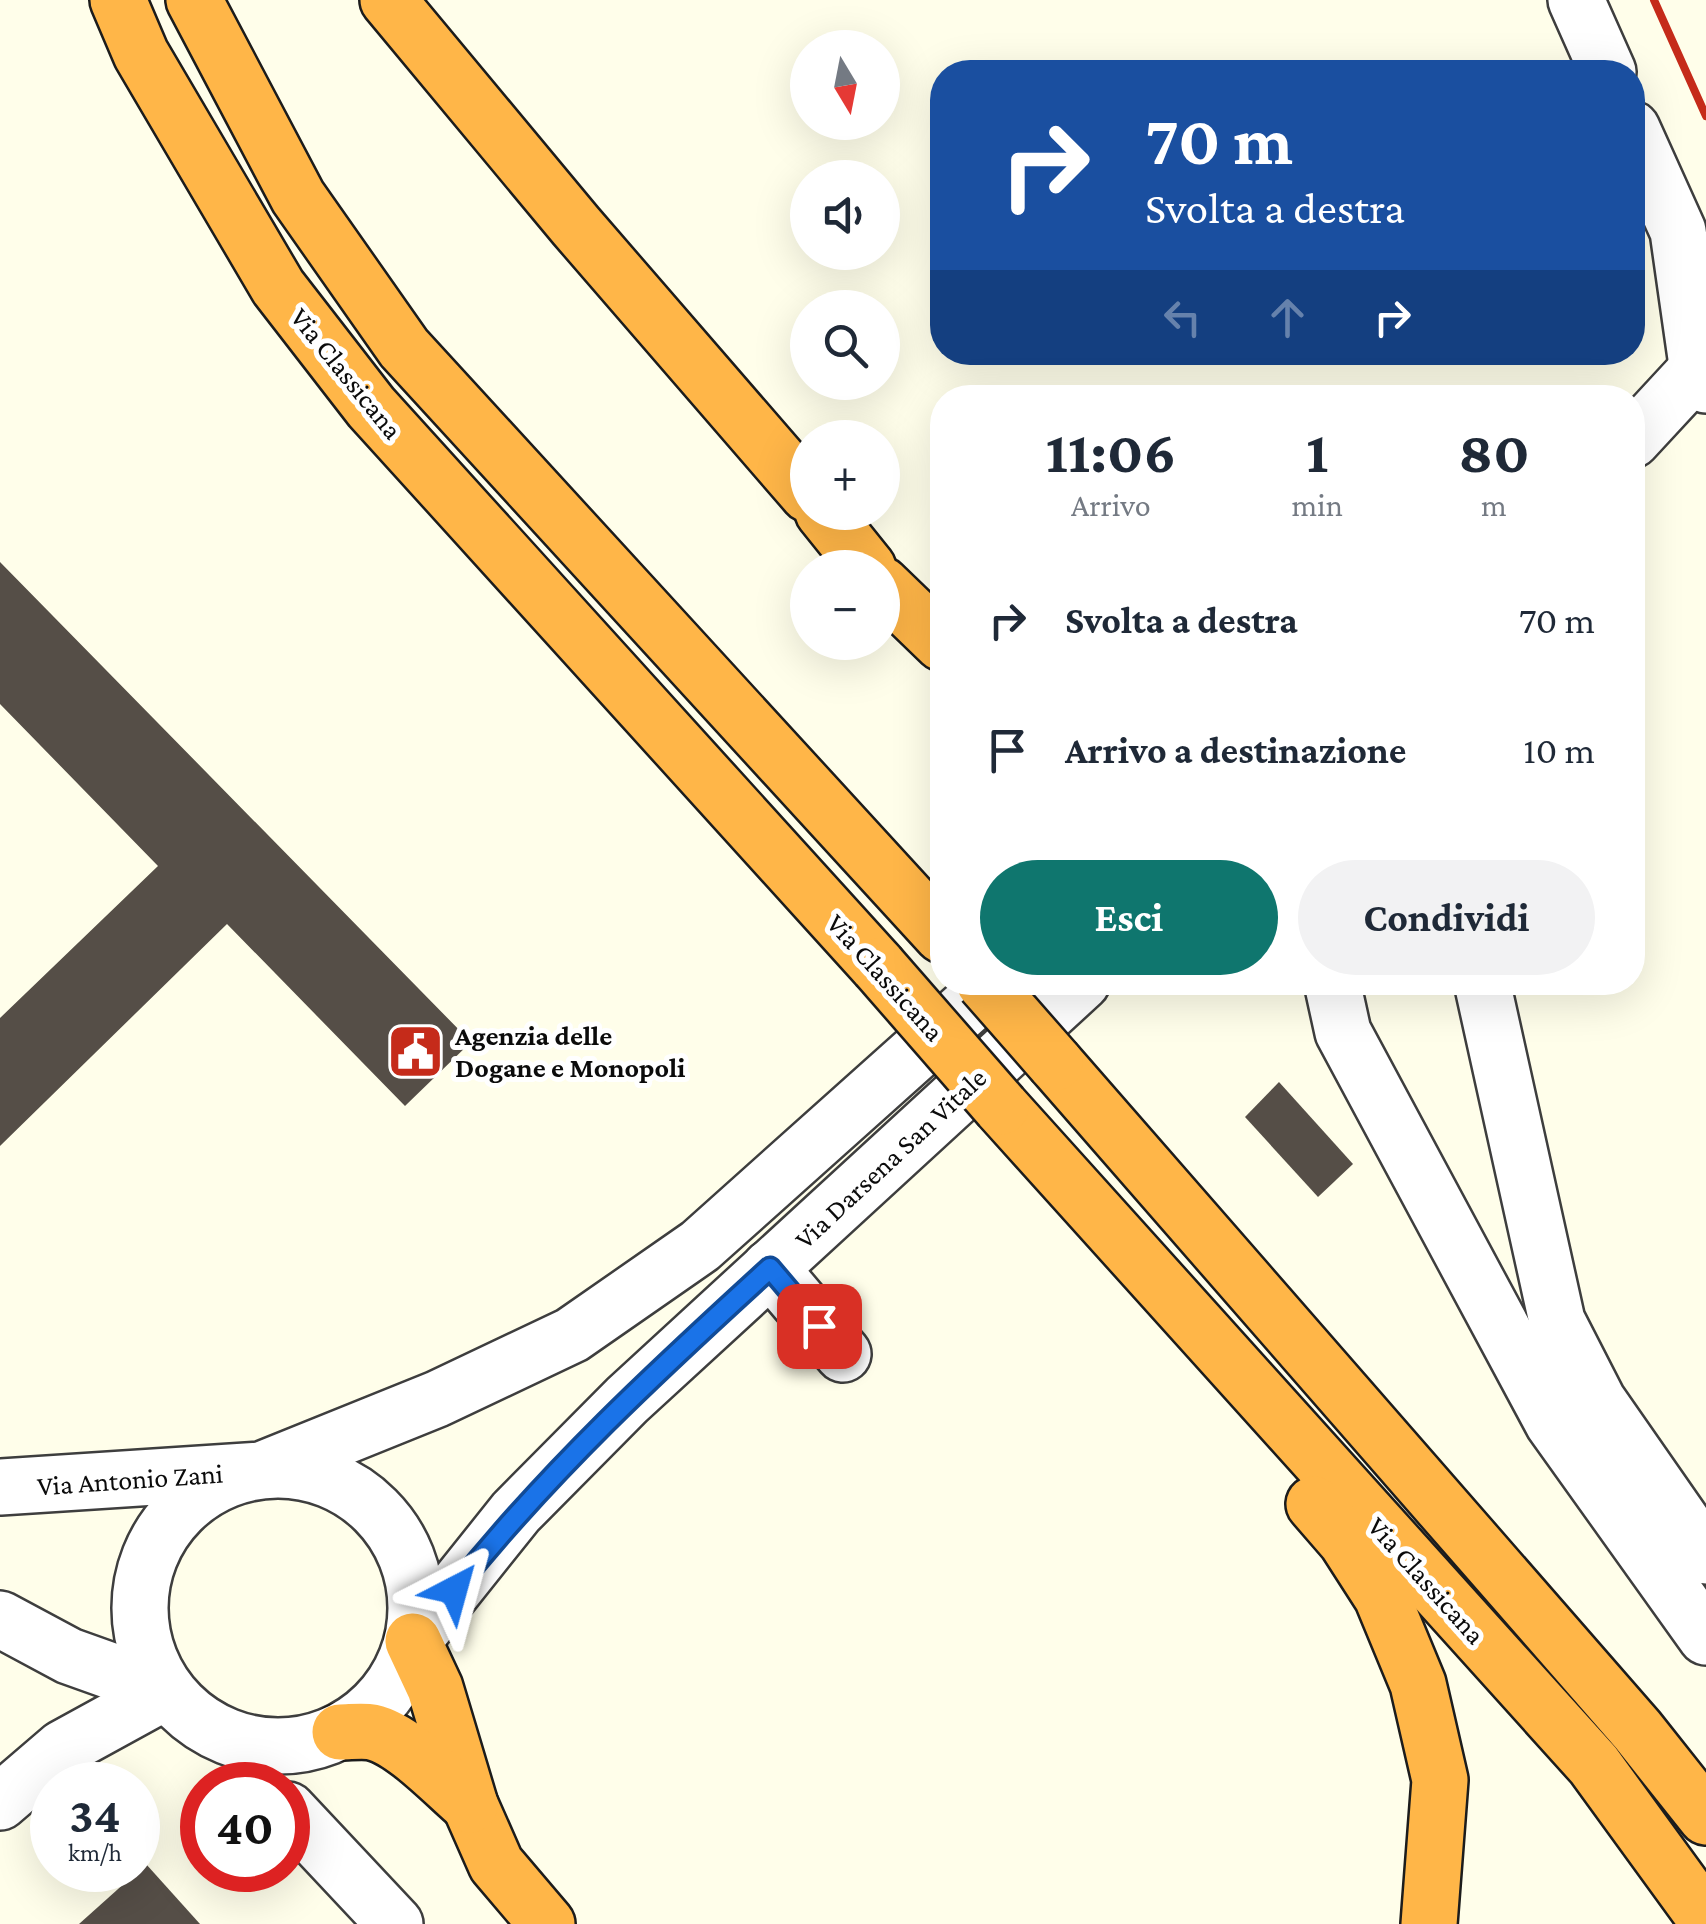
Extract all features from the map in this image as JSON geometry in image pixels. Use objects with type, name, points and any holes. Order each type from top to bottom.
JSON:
[{"type":"highway","name":"Via Classicana","points":[[118,0],[141,54],[278,287],[371,407],[1594,1766],[1706,1919]]},
{"type":"highway","points":[[194,0],[298,197],[404,348],[930,921]]},
{"type":"highway","points":[[388,0],[576,226],[790,473]]},
{"type":"highway","points":[[837,530],[853,550]]},
{"type":"highway","points":[[900,603],[930,631]]},
{"type":"highway","points":[[996,995],[1637,1730],[1706,1816]]},
{"type":"highway","points":[[1190,1315],[1256,1438],[1346,1541],[1382,1597],[1418,1684],[1440,1780],[1428,1924]]},
{"type":"highway","points":[[413,1641],[435,1688],[470,1805],[496,1864],[547,1924]]},
{"type":"highway","points":[[340,1732],[371,1731],[384,1736],[470,1805]]},
{"type":"street","points":[[1576,0],[1603,60]]},
{"type":"street","points":[[1645,158],[1678,231],[1704,372],[1645,428]]},
{"type":"street","points":[[239,1762],[179,1703],[148,1656],[140,1615],[144,1574],[160,1536],[186,1504],[221,1482],[437,1400],[572,1335],[700,1246],[980,995]]},
{"type":"street","name":"Via Darsena San Vitale","points":[[413,1641],[516,1512],[627,1400],[1068,995]]},
{"type":"street","points":[[1335,995],[1343,1032],[1554,1423],[1706,1638]]},
{"type":"street","points":[[1485,995],[1557,1321],[1598,1401],[1706,1556]]},
{"type":"street","points":[[770,1268],[843,1354]]},
{"type":"street","points":[[261,1470],[306,1472],[348,1488],[382,1516],[406,1554],[417,1596],[413,1641],[398,1678],[372,1710],[320,1748],[308,1789],[328,1849]]},
{"type":"street","name":"Via Antonio Zani","points":[[0,1487],[261,1470]]},
{"type":"street","points":[[0,1619],[69,1656],[179,1703],[224,1736],[262,1746],[302,1744],[340,1732]]},
{"type":"street","points":[[0,1802],[63,1748],[179,1703]]},
{"type":"street","points":[[310,1831],[395,1924]]},
{"type":"building","points":[[0,562],[471,1042],[405,1106],[227,924],[0,1146],[0,1018],[158,866],[0,704]]},
{"type":"building","points":[[1279,1082],[1353,1164],[1318,1197],[1245,1117]]},
{"type":"building","points":[[160,1880],[200,1924],[79,1924],[115,1892],[160,1892]]},
{"type":"railway","points":[[1654,0],[1706,116]]},
{"type":"place","name":"Agenzia delle Dogane e Monopoli","points":[[416,1051]]},
{"type":"route","points":[[454,1590],[516,1512],[627,1400],[770,1268],[819,1326]]}]
